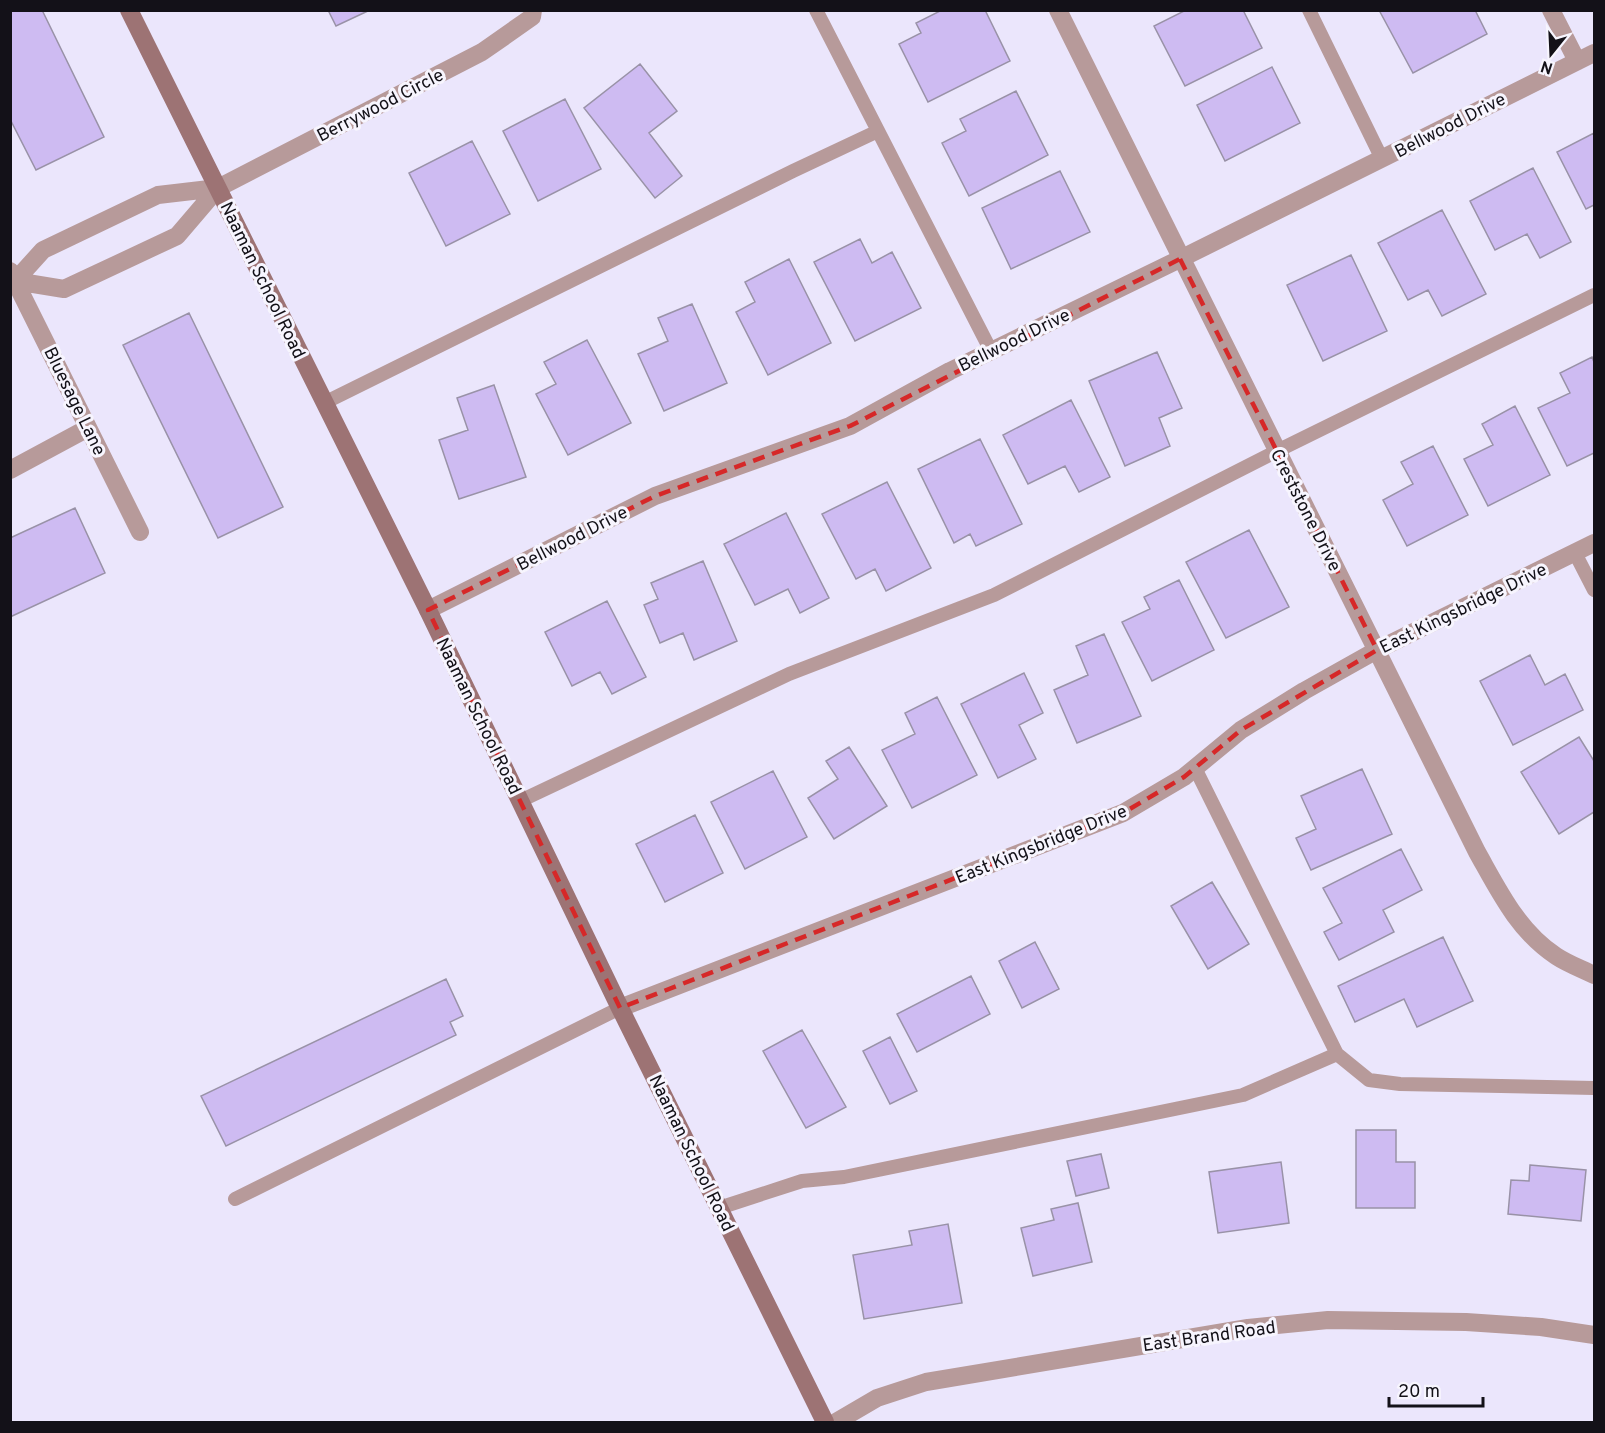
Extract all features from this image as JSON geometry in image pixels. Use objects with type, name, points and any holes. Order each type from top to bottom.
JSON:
[{"type":"main road","name":"Naaman School Road","points":[[129,10],[428,610],[620,1008],[825,1422]]},
{"type":"street","name":"Berrywood Circle","points":[[218,188],[482,52],[532,17],[533,10]]},
{"type":"street","name":"Creststone Drive","points":[[1058,10],[1180,260],[1477,852],[1513,914],[1536,941],[1558,958],[1594,975]]},
{"type":"street","points":[[1551,10],[1577,61]]},
{"type":"street","name":"Bellwood Drive","points":[[428,610],[655,496],[850,426],[991,351],[1180,260],[1594,53]]},
{"type":"street","points":[[13,276],[64,289],[177,236],[218,188]]},
{"type":"street","points":[[13,276],[43,250],[158,195],[218,188]]},
{"type":"street","name":"Bluesage Lane","points":[[13,276],[140,532]]},
{"type":"street","points":[[10,470],[88,428]]},
{"type":"street","name":"East Kingsbridge Drive","points":[[620,1008],[1123,813],[1185,777],[1241,730],[1377,650],[1594,543]]},
{"type":"street","name":"East Brand Road","points":[[836,1422],[877,1398],[926,1382],[1248,1328],[1328,1320],[1466,1322],[1541,1327],[1594,1335]]},
{"type":"lane","points":[[816,10],[991,351]]},
{"type":"lane","points":[[1309,10],[1382,159]]},
{"type":"lane","points":[[324,403],[878,131]]},
{"type":"lane","points":[[520,801],[789,674],[994,595],[1594,295]]},
{"type":"lane","points":[[1575,553],[1594,590]]},
{"type":"lane","points":[[1195,768],[1337,1054],[1369,1080],[1401,1084],[1594,1088]]},
{"type":"lane","points":[[235,1199],[620,1008]]},
{"type":"lane","points":[[719,1208],[802,1181],[856,1175],[1243,1095],[1337,1054]]},
{"type":"highlighted area","points":[[1180,259],[1377,650],[1241,730],[1184,777],[1123,813],[620,1008],[428,610],[655,496],[850,426]]},
{"type":"building","points":[[10,10],[42,10],[104,137],[36,170],[10,119]]},
{"type":"building","points":[[328,10],[370,10],[336,26]]},
{"type":"building","points":[[942,10],[985,10],[1010,61],[928,102],[899,44],[921,33],[916,23]]},
{"type":"building","points":[[1186,10],[1243,10],[1262,48],[1185,86],[1154,26]]},
{"type":"building","points":[[1379,10],[1475,10],[1487,34],[1413,73]]},
{"type":"building","points":[[640,64],[677,111],[649,133],[682,176],[655,198],[584,108]]},
{"type":"building","points":[[1272,67],[1300,123],[1225,161],[1197,105]]},
{"type":"building","points":[[1016,91],[1048,155],[969,196],[942,143],[966,131],[960,119]]},
{"type":"building","points":[[565,99],[601,169],[538,201],[503,131]]},
{"type":"building","points":[[1594,133],[1594,205],[1586,209],[1557,152]]},
{"type":"building","points":[[472,141],[510,214],[446,246],[409,173]]},
{"type":"building","points":[[1533,168],[1571,242],[1540,258],[1527,234],[1495,250],[1470,201]]},
{"type":"building","points":[[1060,171],[1090,232],[1011,269],[982,208]]},
{"type":"building","points":[[1442,210],[1486,294],[1442,316],[1428,290],[1408,300],[1378,243]]},
{"type":"building","points":[[860,239],[872,263],[892,252],[921,308],[855,341],[814,262]]},
{"type":"building","points":[[1351,255],[1387,331],[1323,361],[1287,285]]},
{"type":"building","points":[[789,259],[831,343],[768,375],[736,312],[755,302],[745,282]]},
{"type":"building","points":[[692,304],[727,383],[664,411],[638,354],[668,341],[658,318]]},
{"type":"building","points":[[189,313],[283,507],[218,538],[123,345]]},
{"type":"building","points":[[587,340],[631,423],[568,455],[536,394],[556,384],[544,362]]},
{"type":"building","points":[[1157,352],[1182,408],[1159,418],[1170,446],[1125,466],[1089,381]]},
{"type":"building","points":[[1592,357],[1594,362],[1594,453],[1567,466],[1538,408],[1570,393],[1560,373]]},
{"type":"building","points":[[494,385],[526,477],[459,499],[439,440],[468,430],[457,398]]},
{"type":"building","points":[[1071,400],[1110,477],[1079,492],[1065,466],[1028,484],[1003,435]]},
{"type":"building","points":[[1515,406],[1550,475],[1488,506],[1464,459],[1493,445],[1482,424]]},
{"type":"building","points":[[980,439],[1022,524],[976,546],[970,534],[954,543],[918,469]]},
{"type":"building","points":[[1433,446],[1468,515],[1407,546],[1383,500],[1413,484],[1401,462]]},
{"type":"building","points":[[887,482],[931,568],[886,591],[875,569],[856,579],[822,514]]},
{"type":"building","points":[[75,508],[105,573],[10,617],[10,538]]},
{"type":"building","points":[[786,513],[829,598],[800,613],[788,589],[755,605],[724,544]]},
{"type":"building","points":[[1249,530],[1289,607],[1226,638],[1186,562]]},
{"type":"building","points":[[703,561],[737,641],[694,660],[683,633],[660,643],[644,605],[658,599],[651,583]]},
{"type":"building","points":[[1179,580],[1214,650],[1152,681],[1122,622],[1150,609],[1144,597]]},
{"type":"building","points":[[607,601],[646,677],[612,694],[600,672],[572,686],[545,632]]},
{"type":"building","points":[[1104,634],[1141,716],[1077,743],[1054,690],[1088,675],[1076,646]]},
{"type":"building","points":[[1530,655],[1545,685],[1565,674],[1583,710],[1513,745],[1480,681]]},
{"type":"building","points":[[1024,673],[1043,713],[1019,725],[1036,759],[998,778],[961,704]]},
{"type":"building","points":[[937,697],[977,775],[912,808],[882,750],[915,734],[905,713]]},
{"type":"building","points":[[1579,737],[1594,761],[1594,812],[1559,834],[1521,772]]},
{"type":"building","points":[[849,747],[887,806],[834,839],[808,798],[838,779],[826,761]]},
{"type":"building","points":[[1362,769],[1392,834],[1311,870],[1296,838],[1316,829],[1301,796]]},
{"type":"building","points":[[773,771],[807,837],[745,869],[711,802]]},
{"type":"building","points":[[695,815],[723,873],[665,902],[636,844]]},
{"type":"building","points":[[1401,849],[1422,890],[1383,910],[1394,932],[1339,960],[1324,932],[1342,923],[1323,888]]},
{"type":"building","points":[[1212,882],[1249,944],[1208,969],[1171,906]]},
{"type":"building","points":[[1443,937],[1473,1001],[1417,1027],[1404,999],[1355,1022],[1338,986]]},
{"type":"building","points":[[1035,942],[1059,989],[1022,1008],[999,961]]},
{"type":"building","points":[[971,976],[990,1014],[917,1052],[897,1014]]},
{"type":"building","points":[[446,979],[463,1016],[450,1022],[456,1035],[226,1146],[201,1096]]},
{"type":"building","points":[[802,1030],[846,1107],[806,1128],[763,1051]]},
{"type":"building","points":[[890,1037],[917,1091],[890,1104],[863,1051]]},
{"type":"building","points":[[1356,1130],[1396,1130],[1396,1162],[1415,1162],[1415,1208],[1356,1208]]},
{"type":"building","points":[[1101,1154],[1109,1188],[1076,1196],[1067,1161]]},
{"type":"building","points":[[1281,1162],[1289,1223],[1218,1233],[1209,1172]]},
{"type":"building","points":[[1530,1165],[1586,1170],[1581,1221],[1508,1214],[1511,1180],[1529,1181]]},
{"type":"building","points":[[1078,1203],[1092,1262],[1033,1276],[1021,1228],[1054,1220],[1051,1209]]},
{"type":"building","points":[[948,1224],[962,1303],[864,1319],[853,1255],[912,1245],[909,1231]]}]
